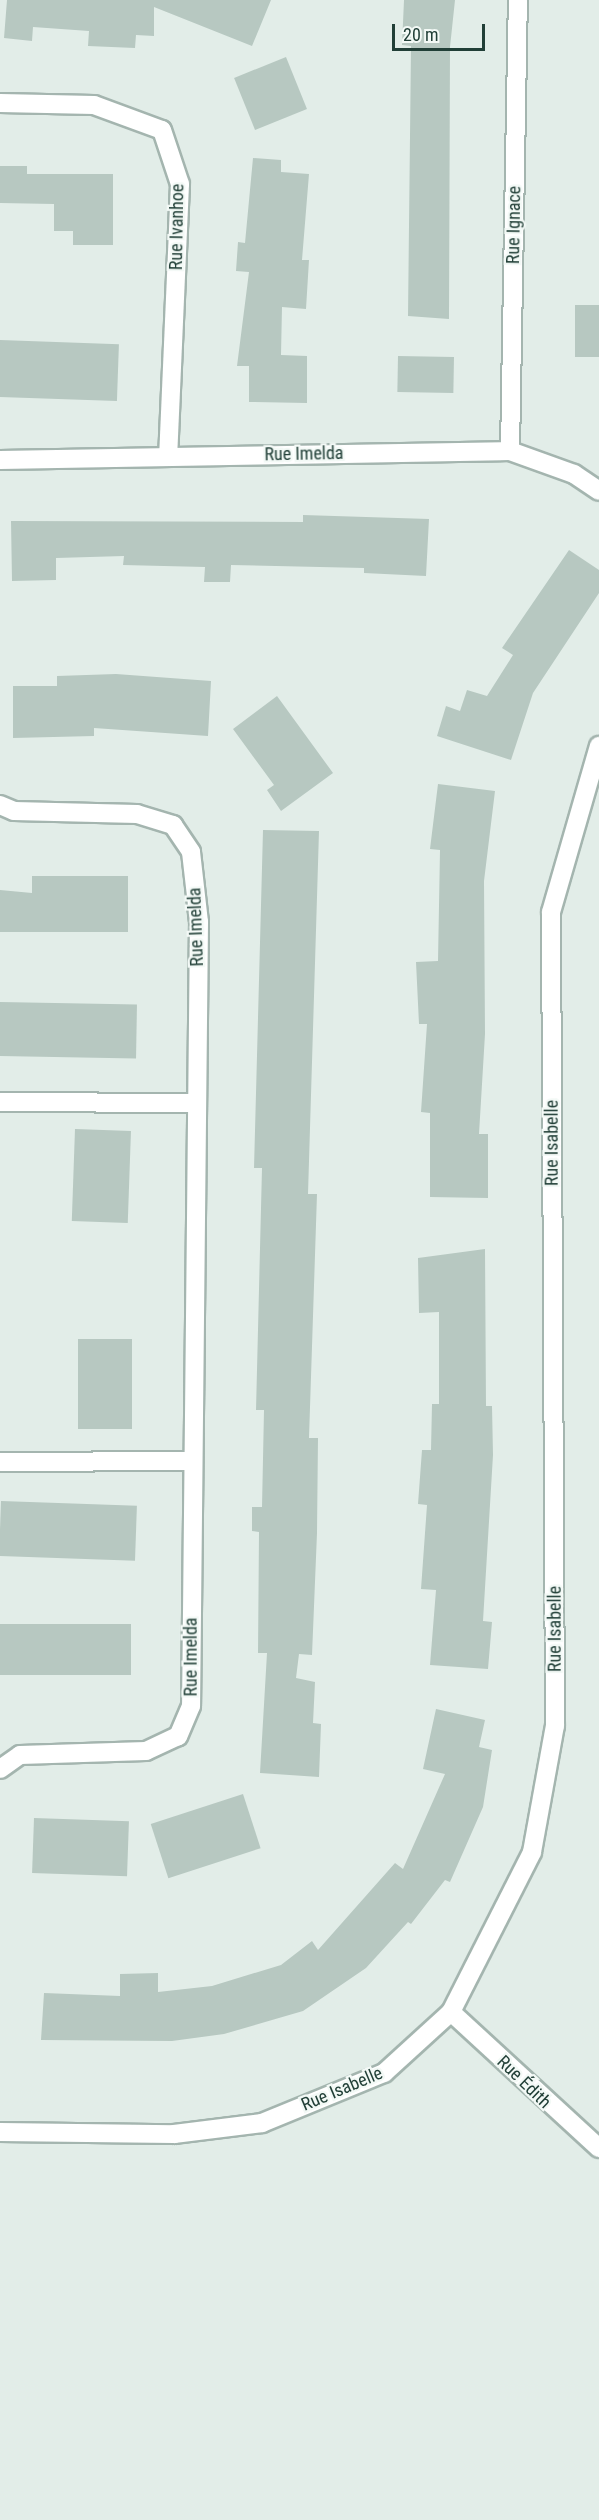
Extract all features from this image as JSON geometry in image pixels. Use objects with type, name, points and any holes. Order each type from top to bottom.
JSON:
[{"type":"street","name":"Rue Ignace","points":[[510,451],[518,0]]},
{"type":"street","name":"Rue Ivanhoe","points":[[0,103],[94,105],[162,130],[180,184],[168,456]]},
{"type":"street","name":"Rue Imelda","points":[[0,460],[510,451],[574,474],[599,491]]},
{"type":"street","name":"Rue Isabelle","points":[[0,2132],[174,2134],[262,2123],[384,2073],[451,2012],[532,1852],[555,1726],[551,912],[599,746]]},
{"type":"street","name":"Rue Imelda","points":[[0,805],[14,812],[137,814],[173,825],[191,852],[199,922],[195,1103],[190,1706],[178,1736],[146,1751],[20,1755],[0,1769]]},
{"type":"street","points":[[0,1102],[195,1103]]},
{"type":"street","points":[[0,1462],[191,1461]]},
{"type":"street","name":"Rue Édith","points":[[451,2012],[599,2148]]},
{"type":"building","points":[[7,0],[271,0],[252,46],[154,7],[154,36],[136,35],[135,48],[88,46],[89,31],[33,27],[32,41],[4,38]]},
{"type":"building","points":[[404,0],[455,0],[450,47],[449,319],[408,316],[411,46],[402,45]]},
{"type":"building","points":[[286,57],[307,109],[255,130],[234,78]]},
{"type":"building","points":[[253,158],[281,160],[281,172],[309,174],[302,260],[309,260],[306,309],[282,307],[281,355],[307,356],[307,403],[249,402],[249,366],[237,366],[249,272],[236,271],[238,242],[245,243]]},
{"type":"building","points":[[0,166],[27,166],[27,174],[113,174],[113,245],[73,245],[73,231],[54,231],[54,204],[0,203]]},
{"type":"building","points":[[575,305],[599,305],[599,357],[575,357]]},
{"type":"building","points":[[0,340],[119,344],[117,401],[0,397]]},
{"type":"building","points":[[398,356],[454,357],[453,393],[397,392]]},
{"type":"building","points":[[303,515],[429,519],[426,576],[364,573],[364,568],[231,565],[230,582],[204,582],[205,567],[123,565],[124,556],[56,558],[56,580],[12,581],[11,521],[303,522]]},
{"type":"building","points":[[569,550],[599,570],[599,593],[533,693],[511,760],[437,736],[446,706],[460,711],[467,690],[487,696],[513,655],[502,648]]},
{"type":"building","points":[[116,674],[211,681],[208,736],[94,728],[94,736],[13,738],[13,686],[57,686],[57,676]]},
{"type":"building","points":[[277,696],[333,773],[281,811],[267,790],[274,785],[233,729]]},
{"type":"building","points":[[438,784],[495,791],[484,881],[485,1034],[479,1134],[488,1134],[488,1198],[430,1197],[430,1113],[421,1112],[427,1024],[419,1024],[416,962],[438,961],[440,850],[430,849]]},
{"type":"building","points":[[263,830],[319,831],[308,1194],[317,1194],[309,1438],[318,1438],[317,1533],[312,1655],[299,1654],[296,1678],[315,1682],[313,1723],[321,1724],[319,1777],[260,1773],[267,1653],[258,1653],[259,1532],[252,1531],[252,1507],[262,1507],[264,1410],[256,1410],[262,1168],[254,1168]]},
{"type":"building","points":[[32,876],[128,876],[128,932],[0,932],[0,890],[32,893]]},
{"type":"building","points":[[0,1002],[137,1004],[136,1058],[0,1056]]},
{"type":"building","points":[[75,1129],[131,1131],[128,1223],[72,1221]]},
{"type":"building","points":[[485,1249],[486,1406],[492,1406],[493,1455],[483,1621],[492,1622],[488,1669],[430,1665],[436,1590],[421,1589],[427,1505],[418,1504],[422,1450],[431,1450],[432,1404],[439,1404],[439,1312],[419,1313],[418,1258]]},
{"type":"building","points":[[78,1339],[132,1339],[132,1429],[78,1429]]},
{"type":"building","points":[[1,1501],[137,1506],[135,1561],[0,1556]]},
{"type":"building","points":[[0,1624],[131,1624],[131,1675],[0,1675]]},
{"type":"building","points":[[436,1709],[485,1720],[479,1747],[492,1750],[483,1807],[450,1882],[445,1880],[411,1924],[408,1922],[366,1968],[303,2011],[224,2034],[172,2041],[41,2040],[44,1993],[120,1996],[120,1974],[158,1973],[158,1992],[212,1986],[281,1965],[312,1941],[318,1950],[395,1863],[403,1869],[445,1774],[423,1769]]},
{"type":"building","points":[[243,1794],[261,1848],[168,1878],[151,1824]]},
{"type":"building","points":[[34,1818],[129,1821],[127,1876],[32,1873]]}]
